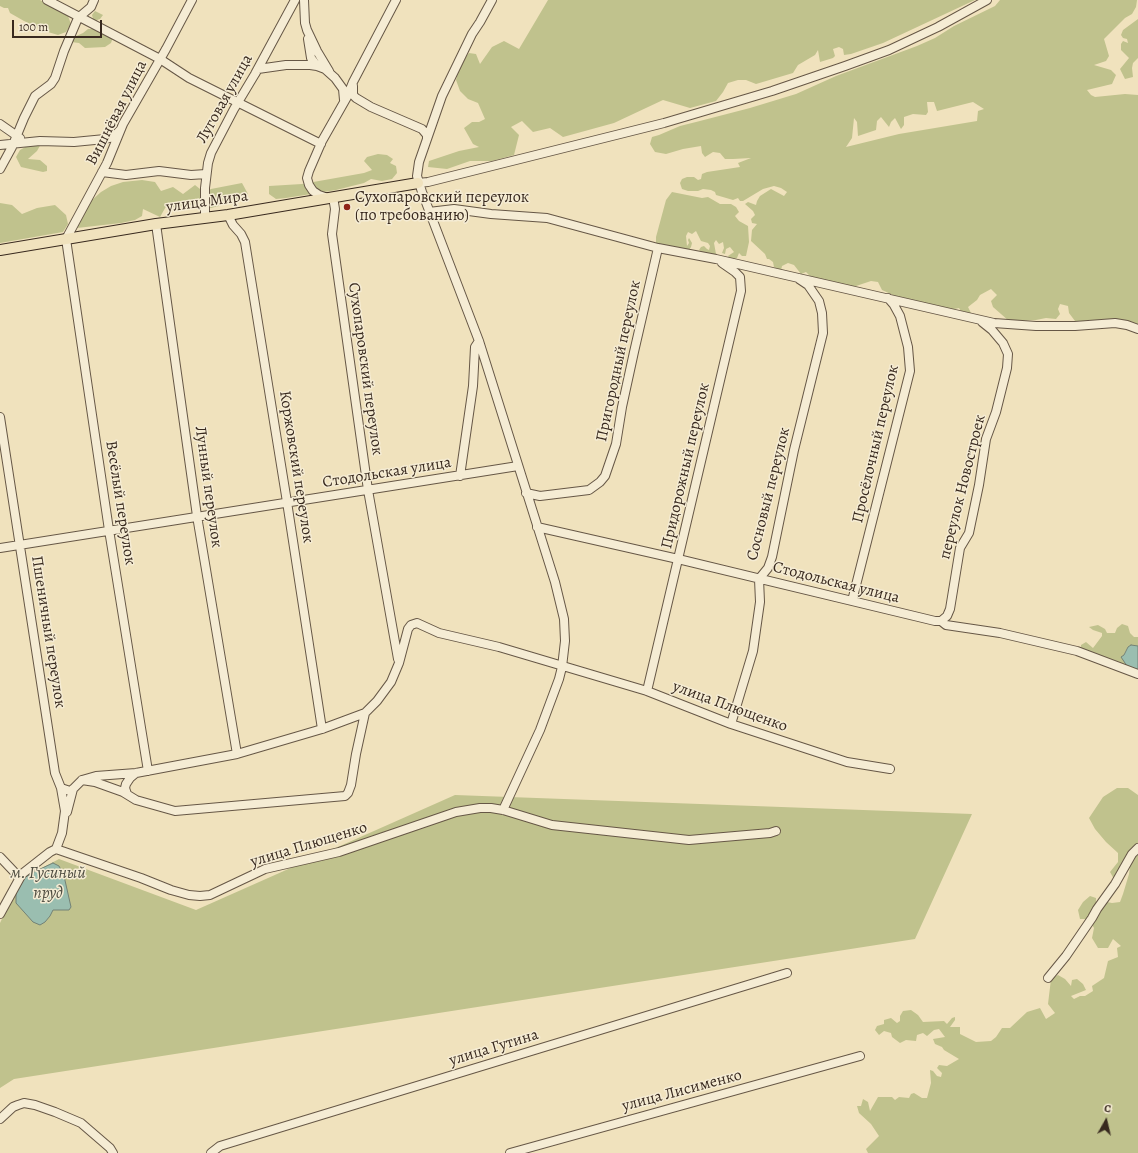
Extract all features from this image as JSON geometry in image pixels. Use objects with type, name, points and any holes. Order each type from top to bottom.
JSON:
[{"type":"main road","name":"улица Мира","points":[[0,250],[156,224],[228,215],[418,183]]},
{"type":"street","points":[[47,0],[78,18],[160,59],[189,78],[321,144]]},
{"type":"street","points":[[0,169],[35,96],[51,84],[55,78],[69,36],[78,18],[91,7],[94,0]]},
{"type":"street","name":"Вишнёвая улица","points":[[66,238],[102,172],[124,124],[192,0]]},
{"type":"street","points":[[304,0],[305,23],[311,58],[317,66]]},
{"type":"street","points":[[330,198],[319,195],[313,191],[309,185],[307,178],[312,162],[344,103],[353,82],[396,0]]},
{"type":"street","points":[[492,0],[472,34],[447,85],[419,162],[417,176],[418,183],[479,341],[555,582],[564,619],[565,633],[562,667],[540,730],[503,810]]},
{"type":"street","points":[[418,183],[428,182],[664,123],[772,90],[889,50],[938,27],[987,0]]},
{"type":"street","name":"Луговая улица","points":[[205,218],[206,174],[211,154],[294,1]]},
{"type":"street","points":[[307,30],[317,51],[343,90],[344,103]]},
{"type":"street","points":[[258,69],[310,65],[325,69],[332,74]]},
{"type":"street","points":[[353,82],[352,91],[356,98],[372,107],[422,129],[427,135],[427,138]]},
{"type":"street","points":[[0,124],[28,141]]},
{"type":"street","points":[[0,146],[28,141],[74,142],[105,139],[118,133],[124,124]]},
{"type":"street","points":[[102,172],[126,175],[158,171],[191,176],[206,174]]},
{"type":"street","name":"Сухопаровский переулок","points":[[330,198],[335,209],[332,234],[368,490],[399,663]]},
{"type":"street","points":[[429,212],[454,209],[491,214],[547,218],[658,248],[797,277],[978,320],[1036,326],[1075,326],[1115,323],[1138,329]]},
{"type":"street","name":"Коржовский переулок","points":[[228,215],[245,242],[288,502],[322,728]]},
{"type":"street","name":"Лунный переулок","points":[[156,224],[197,516],[237,754]]},
{"type":"street","name":"Весёлый переулок","points":[[66,238],[109,530],[148,771]]},
{"type":"street","name":"Пригородный переулок","points":[[526,494],[540,496],[579,492],[592,489],[603,479],[607,472],[616,444],[622,407],[658,248]]},
{"type":"street","name":"Придорожный переулок","points":[[648,691],[742,285],[740,277],[735,272],[716,259]]},
{"type":"street","name":"Сосновый переулок","points":[[731,724],[753,651],[760,602],[759,578],[768,568],[772,557],[794,450],[823,333],[822,313],[819,301],[808,285],[797,277]]},
{"type":"street","name":"Просёлочный переулок","points":[[852,601],[910,371],[908,348],[900,316],[894,305],[887,298]]},
{"type":"street","name":"переулок Новостроек","points":[[941,621],[947,616],[950,609],[960,548],[969,533],[979,485],[986,439],[996,412],[1008,361],[1008,354],[997,335],[986,323],[978,320]]},
{"type":"street","points":[[460,476],[474,386],[475,347],[479,341]]},
{"type":"street","name":"Пшеничный переулок","points":[[0,417],[55,772],[61,788],[66,811],[65,820],[56,849]]},
{"type":"street","name":"Стодольская улица","points":[[0,548],[518,466]]},
{"type":"street","name":"Стодольская улица","points":[[537,527],[759,578],[935,621],[941,621],[946,625],[1000,633],[1077,651],[1138,674]]},
{"type":"street","name":"улица Плющенко","points":[[365,713],[387,690],[395,675],[408,629],[411,625],[417,623],[439,633],[499,647],[562,667],[648,691],[731,724],[847,762],[890,769]]},
{"type":"street","points":[[65,820],[73,789],[82,780],[96,776],[148,771],[237,754],[365,713]]},
{"type":"street","points":[[82,780],[95,782],[127,794],[136,800],[175,811],[344,796],[348,794],[352,785],[357,748],[365,713]]},
{"type":"street","points":[[127,794],[125,788],[126,784],[136,773]]},
{"type":"street","points":[[61,788],[70,790],[73,789]]},
{"type":"street","name":"улица Плющенко","points":[[56,849],[171,890],[189,895],[200,896],[210,895],[265,869],[339,852],[456,812],[480,808],[503,810],[552,825],[690,840],[770,833],[776,831]]},
{"type":"street","points":[[1048,978],[1066,956],[1092,918],[1096,909],[1115,884],[1132,854],[1138,848]]},
{"type":"street","points":[[0,914],[19,876],[56,849]]},
{"type":"street","points":[[0,857],[19,876]]},
{"type":"street","name":"улица Гутина","points":[[211,1153],[220,1146],[787,973]]},
{"type":"street","name":"улица Лисименко","points":[[510,1153],[860,1056]]},
{"type":"street","points":[[0,1119],[13,1107],[18,1105],[24,1103],[35,1105],[81,1123],[110,1148],[113,1153]]},
{"type":"green space","points":[[0,0],[40,0],[68,16],[71,24],[66,32],[58,35],[48,32],[10,13],[8,8],[0,6]]},
{"type":"green space","points":[[548,0],[975,0],[883,43],[851,54],[844,55],[843,49],[839,47],[833,49],[835,56],[833,58],[820,62],[818,50],[815,55],[798,65],[793,73],[756,84],[746,80],[738,80],[728,83],[716,101],[690,108],[663,100],[614,123],[563,137],[550,128],[533,132],[522,121],[511,127],[519,135],[514,155],[492,161],[470,161],[447,169],[428,167],[429,161],[459,151],[479,147],[473,144],[464,128],[472,122],[479,122],[485,119],[478,103],[468,99],[460,91],[456,80],[458,71],[464,59],[469,53],[476,54],[480,64],[492,47],[504,41],[519,49]]},
{"type":"green space","points":[[1000,0],[1137,0],[1136,7],[1132,14],[1125,18],[1104,39],[1109,56],[1106,61],[1094,65],[1111,70],[1116,75],[1112,84],[1087,90],[1095,97],[1125,94],[1138,95],[1138,325],[1075,321],[1069,313],[1068,306],[1060,304],[1058,309],[1060,314],[1056,319],[1046,318],[1009,321],[993,307],[991,301],[997,295],[991,289],[980,295],[977,300],[968,307],[971,313],[967,314],[962,313],[959,308],[950,310],[904,300],[882,290],[878,282],[871,281],[853,287],[811,277],[806,272],[801,274],[794,265],[788,263],[782,266],[781,271],[774,267],[773,262],[767,259],[765,254],[751,241],[752,230],[757,224],[752,223],[751,219],[755,215],[753,211],[745,204],[748,202],[756,205],[760,196],[771,189],[784,196],[787,192],[774,186],[763,189],[743,201],[740,201],[738,198],[733,200],[716,195],[715,192],[711,190],[703,189],[698,191],[688,191],[682,189],[680,183],[682,179],[694,177],[698,180],[701,179],[702,174],[707,172],[740,167],[738,163],[751,158],[725,159],[720,153],[713,152],[705,157],[702,153],[701,146],[666,154],[655,152],[650,144],[652,137],[680,126],[750,108],[796,94],[836,76],[917,46],[995,6]],"holes":[[[927,102],[934,102],[937,111],[973,102],[984,109],[978,111],[977,121],[899,134],[846,147],[852,138],[854,118],[857,122],[858,136],[876,130],[877,121],[881,117],[889,127],[895,118],[901,129],[904,125],[904,117],[913,114],[926,115],[928,112]]]},
{"type":"green space","points":[[95,11],[103,15],[97,20],[99,28],[113,37],[111,43],[105,47],[85,48],[79,43],[71,42],[74,37],[88,29],[96,29],[92,15]]},
{"type":"green space","points":[[1138,19],[1138,58],[1133,63],[1133,77],[1125,79],[1120,69],[1129,58],[1121,50],[1121,44],[1123,41],[1128,43],[1127,39],[1123,38],[1121,35],[1123,30]]},
{"type":"green space","points":[[42,142],[37,151],[28,159],[40,160],[47,166],[47,171],[43,172],[21,167],[16,157],[20,150],[29,145]]},
{"type":"green space","points":[[378,154],[387,155],[393,159],[390,163],[396,166],[397,173],[392,179],[382,181],[371,179],[364,183],[336,190],[286,198],[276,199],[269,194],[269,186],[302,184],[364,173],[372,170],[364,161],[367,157]]},
{"type":"green space","points":[[142,180],[155,182],[161,191],[173,187],[183,194],[195,185],[205,193],[211,189],[242,183],[248,194],[236,200],[220,201],[219,206],[211,208],[201,204],[173,207],[168,203],[160,217],[143,209],[142,216],[135,220],[77,228],[92,200],[101,192],[111,186],[123,182]]},
{"type":"green space","points":[[672,192],[702,198],[708,197],[720,204],[731,204],[736,207],[739,212],[735,216],[739,221],[748,226],[749,242],[746,256],[742,256],[739,253],[737,258],[730,260],[728,256],[734,252],[730,247],[726,249],[725,254],[722,253],[724,248],[723,242],[719,244],[716,240],[714,243],[716,254],[714,257],[703,253],[699,250],[701,247],[704,246],[709,250],[710,246],[708,243],[701,241],[696,231],[692,234],[688,232],[686,236],[687,246],[689,243],[689,238],[692,243],[689,250],[661,247],[656,243],[656,237],[666,200]]},
{"type":"green space","points":[[0,203],[12,205],[22,214],[37,208],[55,205],[66,215],[68,224],[63,232],[0,243]]},
{"type":"green space","points":[[1122,624],[1128,626],[1130,633],[1134,637],[1138,637],[1138,646],[1128,647],[1124,655],[1127,666],[1081,649],[1081,645],[1086,642],[1093,648],[1102,636],[1102,633],[1089,627],[1098,625],[1105,629],[1107,633],[1115,633],[1117,628]]},
{"type":"green space","points":[[1117,788],[1128,788],[1138,795],[1138,1153],[868,1153],[866,1149],[879,1136],[871,1124],[859,1113],[857,1106],[861,1106],[863,1099],[868,1102],[870,1111],[878,1097],[892,1097],[895,1100],[899,1097],[909,1098],[911,1094],[914,1093],[922,1098],[927,1098],[931,1083],[930,1070],[937,1076],[941,1077],[942,1073],[937,1068],[939,1065],[947,1066],[959,1059],[935,1044],[933,1039],[945,1037],[939,1029],[934,1030],[927,1036],[923,1033],[917,1035],[916,1041],[906,1040],[900,1043],[892,1037],[891,1033],[884,1031],[879,1035],[875,1030],[877,1026],[884,1024],[884,1020],[891,1018],[897,1023],[900,1021],[900,1016],[903,1011],[911,1010],[918,1015],[923,1022],[944,1021],[947,1024],[952,1018],[955,1017],[955,1020],[950,1027],[960,1027],[960,1034],[976,1042],[991,1041],[996,1037],[1002,1028],[1010,1028],[1027,1012],[1040,1008],[1046,1019],[1055,1013],[1048,1004],[1051,979],[1058,975],[1065,979],[1071,986],[1072,980],[1077,979],[1083,984],[1086,990],[1071,996],[1074,999],[1080,996],[1085,996],[1093,991],[1092,986],[1104,978],[1108,961],[1118,957],[1117,948],[1121,946],[1113,939],[1108,948],[1098,948],[1092,938],[1094,928],[1089,919],[1080,919],[1078,910],[1083,902],[1090,896],[1096,898],[1096,903],[1102,901],[1112,903],[1120,902],[1123,894],[1129,874],[1131,859],[1135,850],[1127,855],[1121,870],[1114,879],[1110,872],[1118,862],[1118,853],[1095,829],[1089,818],[1103,797]]},
{"type":"green space","points":[[455,795],[972,814],[915,939],[14,1079],[0,1088],[0,923],[21,879],[59,859],[196,910]]},
{"type":"water","points":[[1131,645],[1138,646],[1138,671],[1127,666],[1121,657]]},
{"type":"water","name":"м. Гусиный пруд","points":[[53,863],[59,866],[64,876],[71,907],[69,910],[53,910],[45,922],[40,925],[33,922],[16,903],[16,890],[27,876]]},
{"type":"place","name":"Сухопаровский переулок (по требованию)","points":[[347,207]]}]
